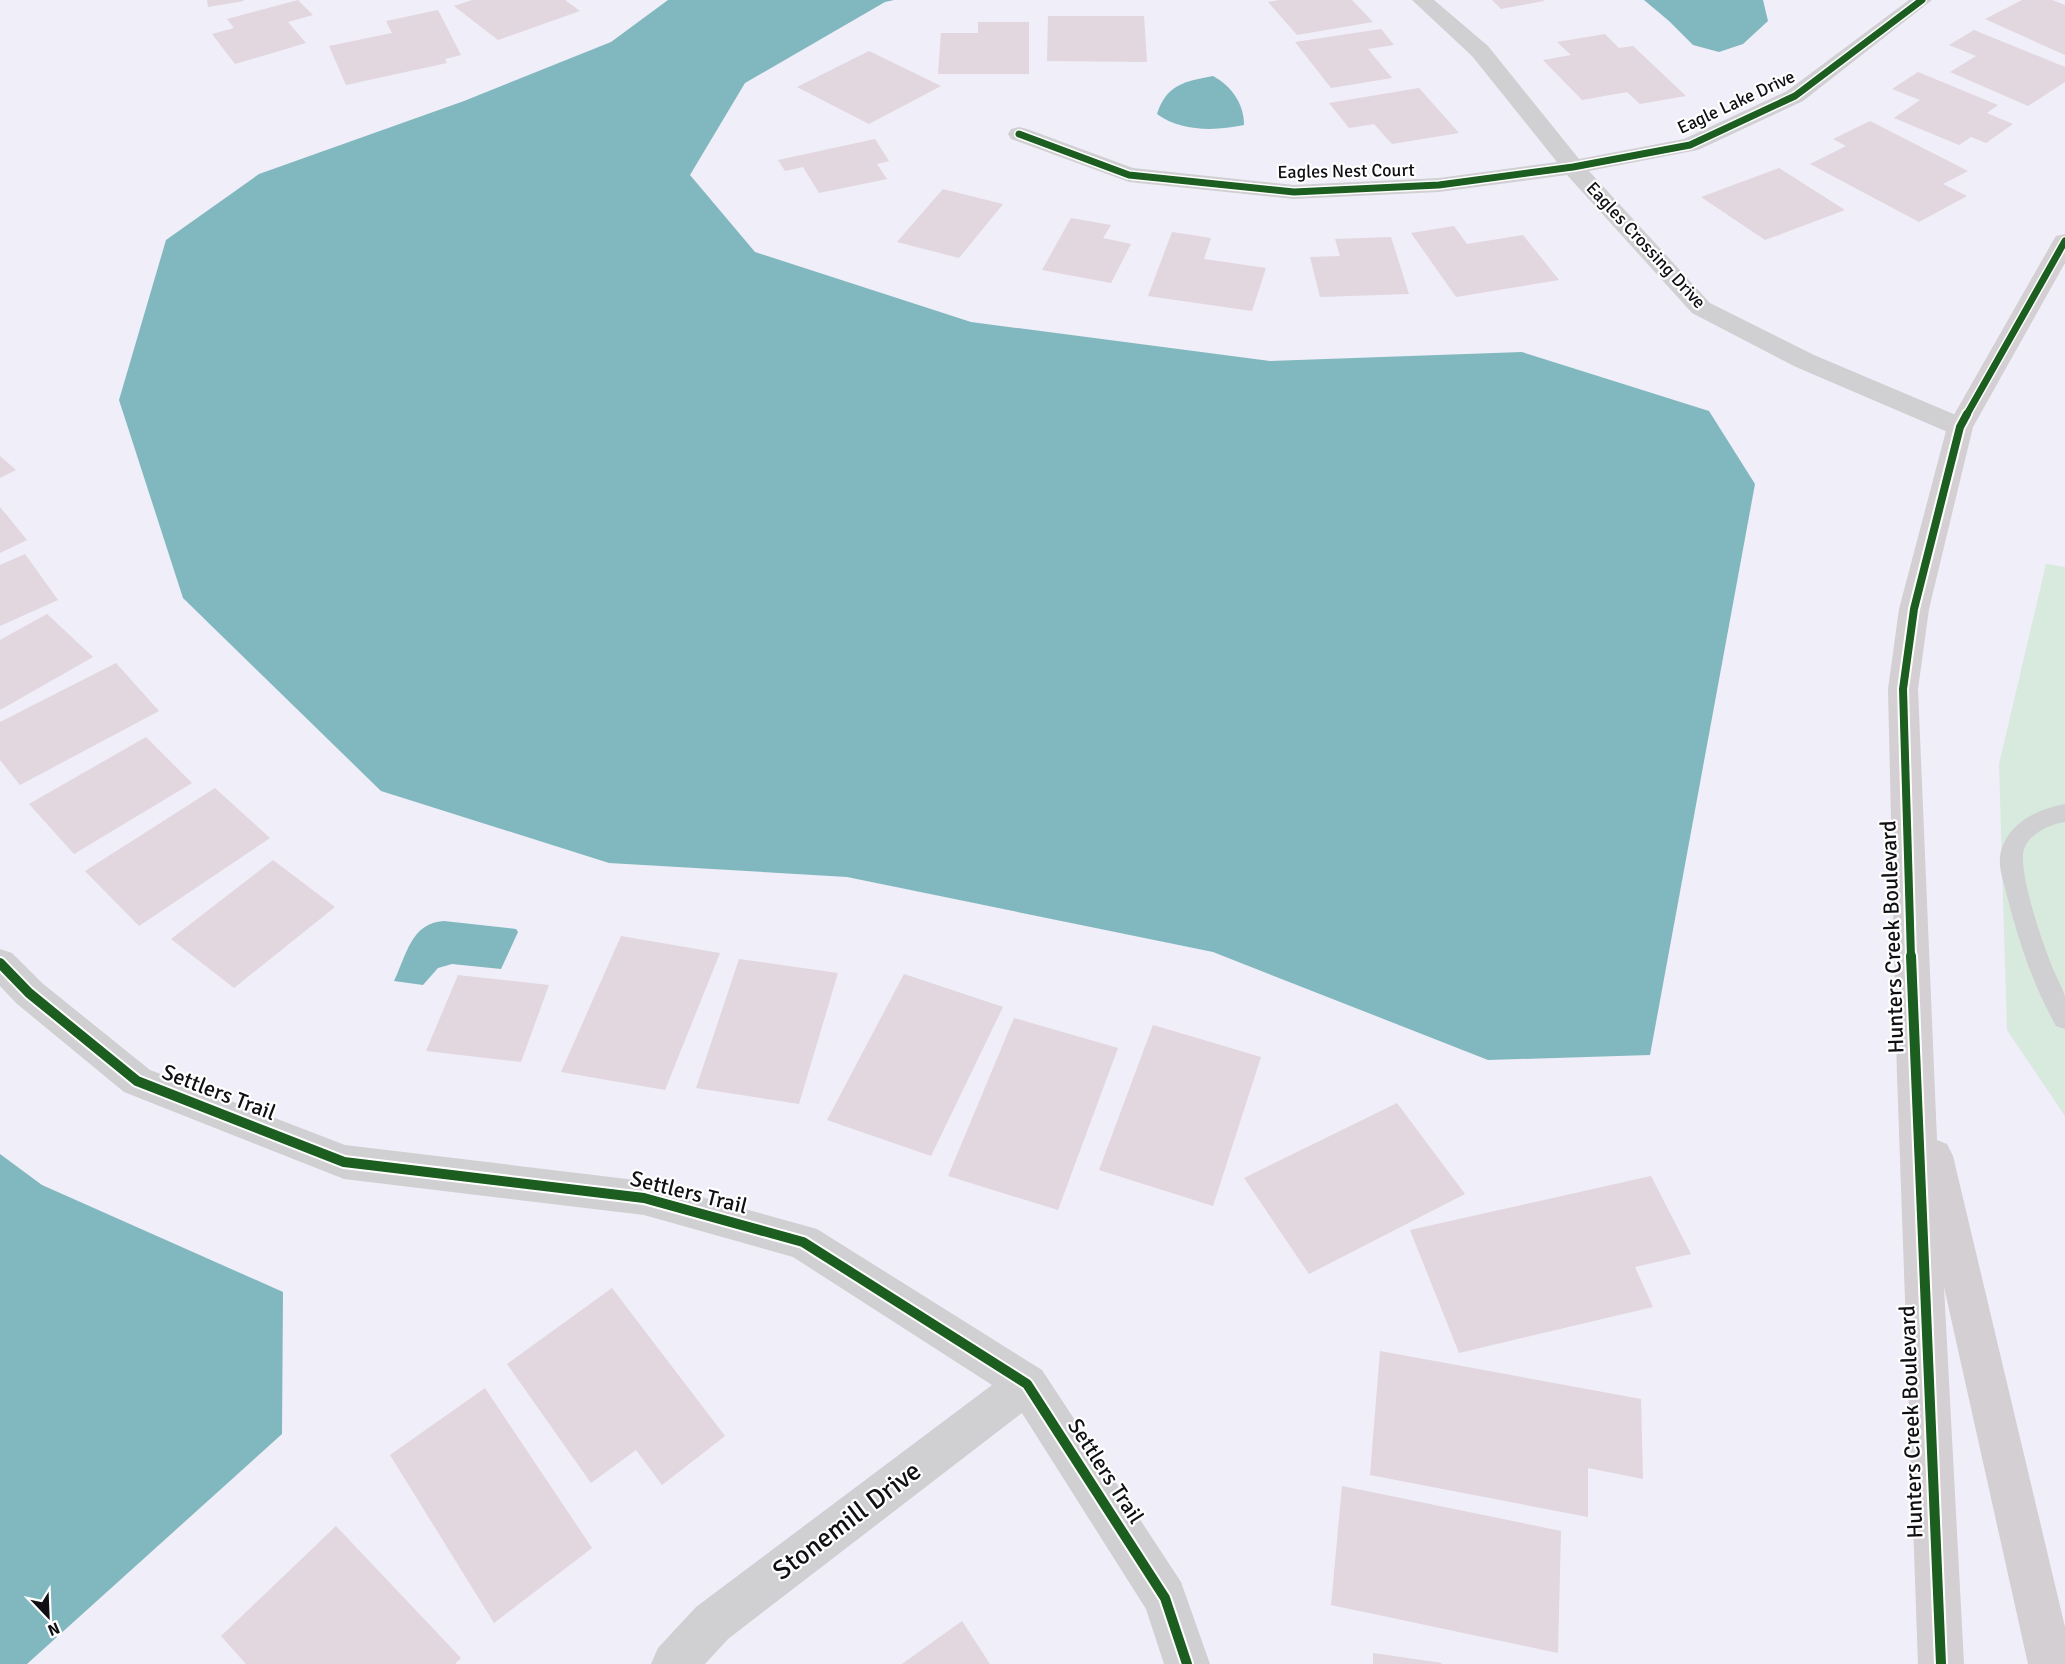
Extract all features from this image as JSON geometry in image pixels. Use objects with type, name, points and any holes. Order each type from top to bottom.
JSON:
[{"type":"street","name":"Eagles Crossing Drive","points":[[1422,0],[1480,51],[1573,167],[1701,308],[1805,361],[1960,427]]},
{"type":"street","name":"Eagle Lake Drive","points":[[1573,167],[1690,145],[1795,96],[1922,0]]},
{"type":"street","name":"Eagles Nest Court","points":[[1019,134],[1129,175],[1294,192],[1439,185],[1573,167]]},
{"type":"street","name":"Hunters Creek Boulevard","points":[[1941,1664],[1915,1075],[1904,689],[1914,609],[1960,427],[2065,241]]},
{"type":"street","name":"Settlers Trail","points":[[0,963],[29,993],[137,1081],[344,1162],[644,1198],[804,1242],[1027,1384],[1165,1598],[1187,1664]]},
{"type":"street","name":"Hunters Creek Boulevard","points":[[1915,1075],[2051,1664]]},
{"type":"street","name":"Stonemill Drive","points":[[674,1664],[712,1623],[1027,1384]]},
{"type":"lane","points":[[2065,813],[2053,814],[2026,828],[2012,851],[2015,879],[2032,948],[2048,992],[2065,1019]]},
{"type":"green space","points":[[2046,564],[2065,567],[2065,1116],[2007,1030],[1999,764]]},
{"type":"water","points":[[668,0],[894,0],[885,2],[745,83],[690,175],[755,252],[971,322],[1270,361],[1522,352],[1709,411],[1755,484],[1650,1055],[1488,1060],[1213,952],[847,877],[609,863],[381,791],[183,598],[119,400],[166,240],[259,174],[464,101],[611,42]]},
{"type":"water","points":[[1644,0],[1763,0],[1768,21],[1743,44],[1719,52],[1693,45]]},
{"type":"water","points":[[1213,76],[1231,90],[1239,102],[1244,125],[1210,129],[1188,127],[1166,120],[1157,114],[1166,97],[1178,86]]},
{"type":"water","points":[[444,921],[516,929],[518,932],[501,969],[452,964],[438,968],[423,985],[394,981],[417,934],[424,927]]},
{"type":"water","points":[[0,1154],[42,1185],[283,1292],[282,1434],[27,1664],[0,1664]]},
{"type":"building","points":[[207,0],[243,0],[244,1],[208,7]]},
{"type":"building","points":[[298,0],[313,15],[288,22],[306,43],[235,64],[212,34],[234,28],[227,19]]},
{"type":"building","points":[[472,0],[565,0],[580,11],[498,40],[454,6]]},
{"type":"building","points":[[1352,0],[1373,22],[1297,35],[1268,2]]},
{"type":"building","points":[[1492,0],[1543,0],[1544,1],[1501,9]]},
{"type":"building","points":[[2022,0],[2052,0],[2065,5],[2065,55],[1985,19]]},
{"type":"building","points":[[438,10],[461,55],[445,59],[447,63],[346,85],[329,46],[392,33],[386,21]]},
{"type":"building","points":[[1048,16],[1144,16],[1147,62],[1047,61]]},
{"type":"building","points":[[978,22],[1029,22],[1029,74],[938,74],[941,33],[978,33]]},
{"type":"building","points":[[1381,29],[1394,45],[1368,49],[1392,78],[1331,88],[1295,42]]},
{"type":"building","points":[[1974,30],[2065,67],[2065,82],[2028,106],[1950,72],[1976,56],[1949,45]]},
{"type":"building","points":[[1605,34],[1619,48],[1633,46],[1686,96],[1640,104],[1627,92],[1582,100],[1543,60],[1571,55],[1557,42]]},
{"type":"building","points":[[869,51],[941,86],[869,124],[797,87]]},
{"type":"building","points":[[1918,72],[1998,105],[1987,113],[2013,124],[1986,143],[1971,137],[1959,145],[1894,118],[1920,100],[1892,89]]},
{"type":"building","points":[[1419,88],[1459,133],[1392,144],[1374,124],[1349,128],[1329,103]]},
{"type":"building","points":[[1870,121],[1968,171],[1943,184],[1967,196],[1919,222],[1810,164],[1846,146],[1833,139]]},
{"type":"building","points":[[875,139],[889,161],[877,164],[887,179],[819,193],[803,167],[785,171],[778,160]]},
{"type":"building","points":[[1779,168],[1845,210],[1765,240],[1701,197]]},
{"type":"building","points":[[943,189],[1003,204],[959,258],[897,242]]},
{"type":"building","points":[[1071,218],[1111,225],[1103,238],[1131,244],[1111,283],[1042,270]]},
{"type":"building","points":[[1454,226],[1467,244],[1523,235],[1559,280],[1456,297],[1411,233]]},
{"type":"building","points":[[1172,232],[1211,238],[1204,259],[1266,268],[1252,311],[1148,296]]},
{"type":"building","points":[[1391,237],[1409,294],[1320,297],[1310,257],[1340,256],[1335,239]]},
{"type":"building","points":[[0,456],[16,470],[0,478]]},
{"type":"building","points":[[0,507],[27,540],[0,553]]},
{"type":"building","points":[[25,554],[58,600],[0,626],[0,565]]},
{"type":"building","points":[[47,614],[93,657],[0,710],[0,640]]},
{"type":"building","points":[[116,663],[159,711],[20,785],[0,760],[0,722]]},
{"type":"building","points":[[146,737],[192,783],[74,854],[29,804]]},
{"type":"building","points":[[215,788],[270,838],[139,926],[85,871]]},
{"type":"building","points":[[273,860],[335,907],[234,988],[171,939]]},
{"type":"building","points":[[621,936],[720,953],[665,1090],[561,1072]]},
{"type":"building","points":[[739,959],[838,973],[799,1104],[696,1088]]},
{"type":"building","points":[[904,974],[1003,1007],[931,1156],[827,1120]]},
{"type":"building","points":[[458,975],[549,985],[521,1062],[426,1051]]},
{"type":"building","points":[[1014,1018],[1118,1048],[1058,1210],[948,1176]]},
{"type":"building","points":[[1153,1025],[1261,1057],[1213,1206],[1099,1170]]},
{"type":"building","points":[[1397,1103],[1465,1194],[1309,1274],[1244,1178]]},
{"type":"building","points":[[1651,1176],[1691,1254],[1635,1267],[1653,1307],[1459,1353],[1410,1230]]},
{"type":"building","points":[[612,1288],[725,1436],[662,1485],[636,1450],[591,1483],[507,1364]]},
{"type":"building","points":[[1380,1351],[1641,1399],[1643,1479],[1588,1468],[1588,1517],[1370,1475]]},
{"type":"building","points":[[485,1388],[592,1548],[494,1623],[390,1455]]},
{"type":"building","points":[[1342,1486],[1561,1531],[1558,1653],[1331,1605]]},
{"type":"building","points":[[336,1526],[461,1658],[455,1664],[246,1664],[221,1636]]},
{"type":"building","points":[[962,1621],[990,1664],[902,1664]]},
{"type":"building","points":[[1373,1653],[1442,1663],[1373,1664]]},
{"type":"cycle path","points":[[1019,134],[1129,175],[1294,192],[1439,185],[1573,167],[1690,145],[1795,96],[1922,0]]},
{"type":"cycle path","points":[[1941,1664],[1915,1075],[1903,689],[1914,609],[1960,427],[2065,241]]},
{"type":"cycle path","points":[[0,963],[29,993],[137,1081],[344,1162],[644,1198],[803,1242],[1027,1384],[1165,1598],[1187,1664]]}]
